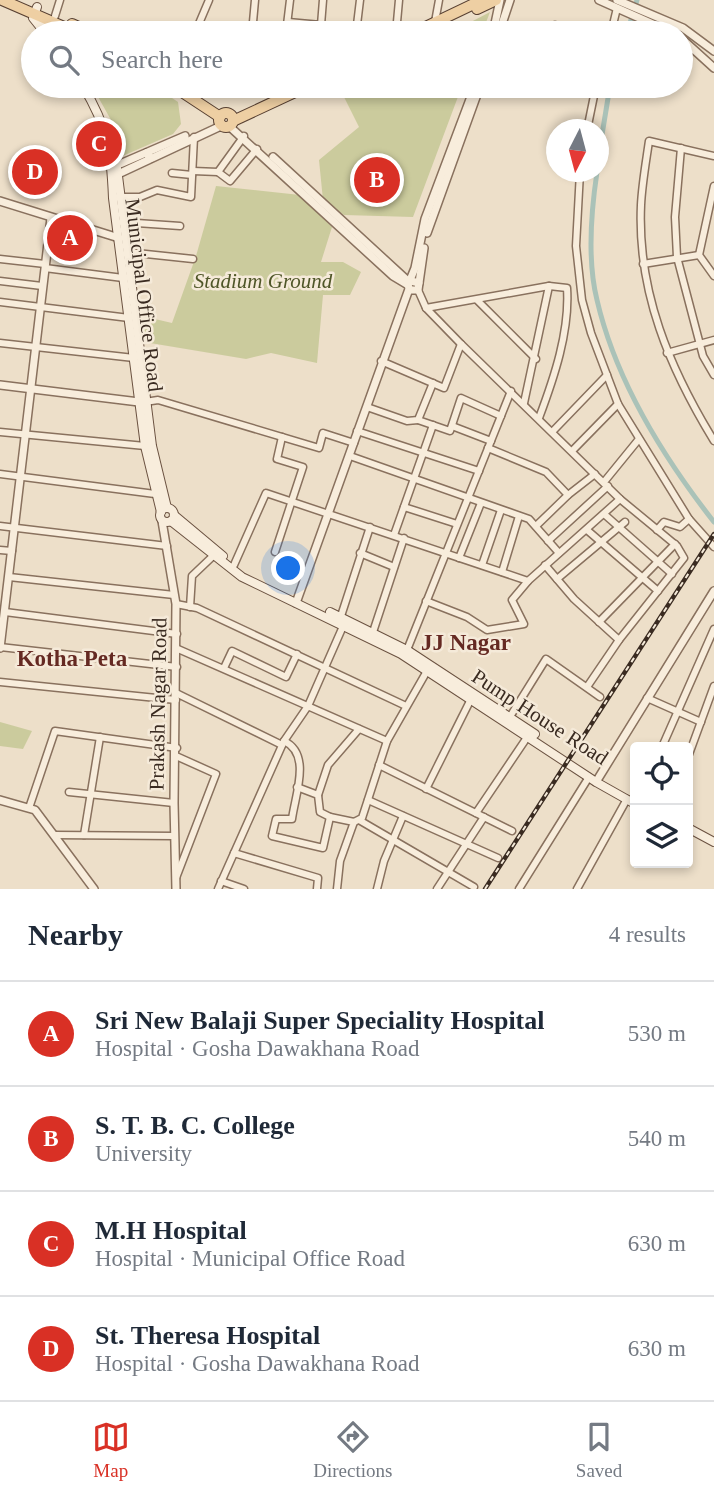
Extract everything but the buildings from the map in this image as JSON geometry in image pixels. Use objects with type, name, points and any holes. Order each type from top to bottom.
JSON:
[{"type":"main road","points":[[2,0],[66,21]]},
{"type":"main road","points":[[17,0],[56,21]]},
{"type":"main road","points":[[439,21],[480,0]]},
{"type":"main road","points":[[453,21],[498,0]]},
{"type":"main road","points":[[35,21],[33,18],[36,10]]},
{"type":"main road","points":[[36,10],[45,21]]},
{"type":"main road","name":"Municipal Office Road","points":[[90,98],[103,119],[115,171]]},
{"type":"main road","name":"Municipal Office Road","points":[[96,98],[107,118],[116,197],[127,252],[145,446],[155,494],[167,515]]},
{"type":"main road","points":[[192,98],[227,120]]},
{"type":"main road","points":[[199,98],[227,120]]},
{"type":"main road","points":[[227,120],[268,98]]},
{"type":"main road","points":[[227,120],[279,98]]},
{"type":"main road","name":"Municipal Office Road","points":[[120,222],[123,278],[134,358],[167,515]]},
{"type":"main road","points":[[167,515],[213,556],[261,589],[297,601]]},
{"type":"main road","points":[[167,515],[262,584],[342,620],[508,720],[594,779],[630,799]]},
{"type":"main road","name":"Pump House Road","points":[[342,620],[407,650],[594,779]]},
{"type":"main road","points":[[693,833],[714,844]]},
{"type":"street","points":[[55,16],[60,0]]},
{"type":"street","points":[[200,21],[209,0]]},
{"type":"street","points":[[253,21],[255,0]]},
{"type":"street","points":[[288,21],[290,0]]},
{"type":"street","points":[[321,21],[323,0]]},
{"type":"street","points":[[357,21],[360,0]]},
{"type":"street","points":[[397,21],[399,0]]},
{"type":"street","points":[[435,21],[439,0]]},
{"type":"street","points":[[495,21],[498,0]]},
{"type":"street","points":[[503,21],[510,0]]},
{"type":"street","points":[[599,0],[617,3],[661,21]]},
{"type":"street","points":[[613,21],[617,3]]},
{"type":"street","points":[[651,17],[656,21]]},
{"type":"street","points":[[693,34],[714,51]]},
{"type":"street","points":[[693,49],[714,68]]},
{"type":"street","points":[[412,285],[425,219],[470,98]]},
{"type":"street","points":[[297,601],[331,513],[381,361],[412,285],[429,222],[476,98]]},
{"type":"street","points":[[589,119],[594,98]]},
{"type":"street","points":[[115,171],[227,120]]},
{"type":"street","points":[[148,155],[194,137],[227,120]]},
{"type":"street","points":[[227,120],[393,276],[412,285]]},
{"type":"street","points":[[227,120],[412,285],[426,308],[461,344],[620,499],[674,544],[684,558],[619,640],[587,687]]},
{"type":"street","points":[[218,172],[244,136]]},
{"type":"street","points":[[116,197],[140,197],[157,190],[191,197],[194,137]]},
{"type":"street","points":[[714,156],[649,141],[641,205],[643,264],[653,310],[683,390],[714,441]]},
{"type":"street","points":[[681,148],[675,217],[677,257],[700,344],[714,375]]},
{"type":"street","points":[[172,173],[218,172],[230,181],[257,149]]},
{"type":"street","points":[[579,182],[576,246],[582,300],[607,375],[618,404],[639,439],[689,519],[714,547]]},
{"type":"street","points":[[699,255],[714,186]]},
{"type":"street","points":[[0,201],[119,238]]},
{"type":"street","points":[[51,218],[0,648],[177,667]]},
{"type":"street","points":[[120,222],[180,226]]},
{"type":"street","points":[[127,252],[193,259]]},
{"type":"street","points":[[643,264],[699,255]]},
{"type":"street","points":[[699,255],[714,276]]},
{"type":"street","points":[[0,259],[123,278]]},
{"type":"street","points":[[0,281],[42,286]]},
{"type":"street","points":[[426,308],[549,286],[567,288],[568,306],[558,360],[539,418]]},
{"type":"street","points":[[524,403],[536,359],[549,286]]},
{"type":"street","points":[[477,300],[536,359]]},
{"type":"street","points":[[0,302],[129,318]]},
{"type":"street","points":[[667,353],[714,340]]},
{"type":"street","points":[[0,343],[134,358]]},
{"type":"street","points":[[381,361],[444,388],[461,344]]},
{"type":"street","points":[[553,431],[607,375]]},
{"type":"street","points":[[418,420],[433,383]]},
{"type":"street","points":[[0,385],[143,402],[159,400],[319,448],[323,433],[354,443]]},
{"type":"street","points":[[407,650],[512,391]]},
{"type":"street","points":[[367,407],[450,431],[461,398],[501,416]]},
{"type":"street","points":[[572,451],[618,404]]},
{"type":"street","points":[[394,535],[433,425]]},
{"type":"street","points":[[452,426],[546,472],[568,495]]},
{"type":"street","points":[[358,431],[479,471]]},
{"type":"street","points":[[0,432],[145,446]]},
{"type":"street","points":[[275,552],[303,467],[277,459],[282,437]]},
{"type":"street","points":[[548,541],[606,484],[639,439]]},
{"type":"street","points":[[350,456],[529,519],[559,553]]},
{"type":"street","points":[[0,474],[155,494]]},
{"type":"street","points":[[536,526],[595,474]]},
{"type":"street","points":[[234,565],[266,493],[528,581]]},
{"type":"street","points":[[426,601],[467,617],[487,630],[524,624],[512,600],[545,565],[620,499]]},
{"type":"street","points":[[459,558],[481,503]]},
{"type":"street","points":[[404,507],[457,524]]},
{"type":"street","points":[[482,565],[501,510]]},
{"type":"street","points":[[604,514],[672,573]]},
{"type":"street","name":"Prakash Nagar Road","points":[[167,515],[167,546],[176,604],[178,649],[174,803],[176,889]]},
{"type":"street","points":[[502,572],[519,516]]},
{"type":"street","points":[[657,530],[664,523],[680,527],[689,519]]},
{"type":"street","points":[[557,579],[625,522]]},
{"type":"street","points":[[0,526],[167,546]]},
{"type":"street","points":[[218,889],[283,743],[308,706],[325,666],[370,527]]},
{"type":"street","points":[[587,530],[658,591]]},
{"type":"street","points":[[373,632],[404,538]]},
{"type":"street","points":[[599,622],[674,544]]},
{"type":"street","points":[[0,550],[12,551]]},
{"type":"street","points":[[360,553],[394,567]]},
{"type":"street","points":[[190,607],[192,576],[213,556]]},
{"type":"street","points":[[545,565],[619,640]]},
{"type":"street","points":[[0,572],[174,595]]},
{"type":"street","points":[[519,889],[594,779],[714,591]]},
{"type":"street","points":[[176,604],[190,607],[325,666],[406,706]]},
{"type":"street","points":[[5,612],[177,634]]},
{"type":"street","points":[[664,742],[711,642],[714,629]]},
{"type":"street","points":[[178,649],[387,741]]},
{"type":"street","points":[[224,668],[232,651],[286,677],[297,654]]},
{"type":"street","points":[[508,720],[546,659],[600,697]]},
{"type":"street","points":[[337,889],[340,861],[368,800],[387,741],[427,671]]},
{"type":"street","points":[[0,682],[176,697],[293,746],[299,757],[292,820],[276,819],[272,836],[323,848],[330,817]]},
{"type":"street","points":[[693,744],[714,686]]},
{"type":"street","points":[[647,698],[701,722]]},
{"type":"street","points":[[426,789],[471,699]]},
{"type":"street","points":[[359,729],[328,765],[318,795],[320,812],[330,817],[357,821],[474,887]]},
{"type":"street","points":[[29,808],[55,731],[176,752],[216,774],[176,879]]},
{"type":"street","points":[[476,814],[528,736]]},
{"type":"street","points":[[84,835],[100,737]]},
{"type":"street","points":[[379,765],[512,831]]},
{"type":"street","points":[[297,787],[318,795]]},
{"type":"street","points":[[69,792],[174,803]]},
{"type":"street","points":[[0,800],[35,810],[94,889]]},
{"type":"street","points":[[368,800],[498,858]]},
{"type":"street","points":[[577,889],[630,805]]},
{"type":"street","points":[[377,889],[403,816]]},
{"type":"street","points":[[437,889],[484,817]]},
{"type":"street","points":[[55,835],[174,836]]},
{"type":"street","points":[[234,853],[318,878],[317,889]]},
{"type":"street","points":[[221,881],[244,889]]},
{"type":"green space","points":[[490,12],[487,21],[473,21]]},
{"type":"green space","points":[[99,98],[172,98],[178,102],[181,124],[173,134],[118,158],[111,120]]},
{"type":"green space","points":[[344,98],[458,98],[413,217],[344,215],[323,200],[319,160],[359,127]]},
{"type":"green space","name":"Stadium Ground","points":[[216,186],[300,195],[332,227],[321,262],[343,262],[361,272],[350,295],[323,295],[317,363],[271,353],[246,359],[144,342],[142,316],[172,323],[196,256]]},
{"type":"green space","points":[[0,722],[32,731],[23,749],[0,746]]},
{"type":"waterway","points":[[631,21],[637,0]]},
{"type":"waterway","points":[[605,119],[608,98]]},
{"type":"waterway","points":[[596,182],[592,220],[592,269],[605,330],[643,417],[714,522]]},
{"type":"railway","points":[[485,889],[714,534]]},
{"type":"place","name":"M.H Hospital","points":[[99,144]]},
{"type":"place","name":"St. Theresa Hospital","points":[[35,172]]},
{"type":"place","name":"S. T. B. C. College","points":[[377,180]]},
{"type":"place","name":"Sri New Balaji Super Speciality Hospital","points":[[70,238]]},
{"type":"district","name":"JJ Nagar","points":[[466,642]]},
{"type":"district","name":"Kotha Peta","points":[[72,658]]}]
